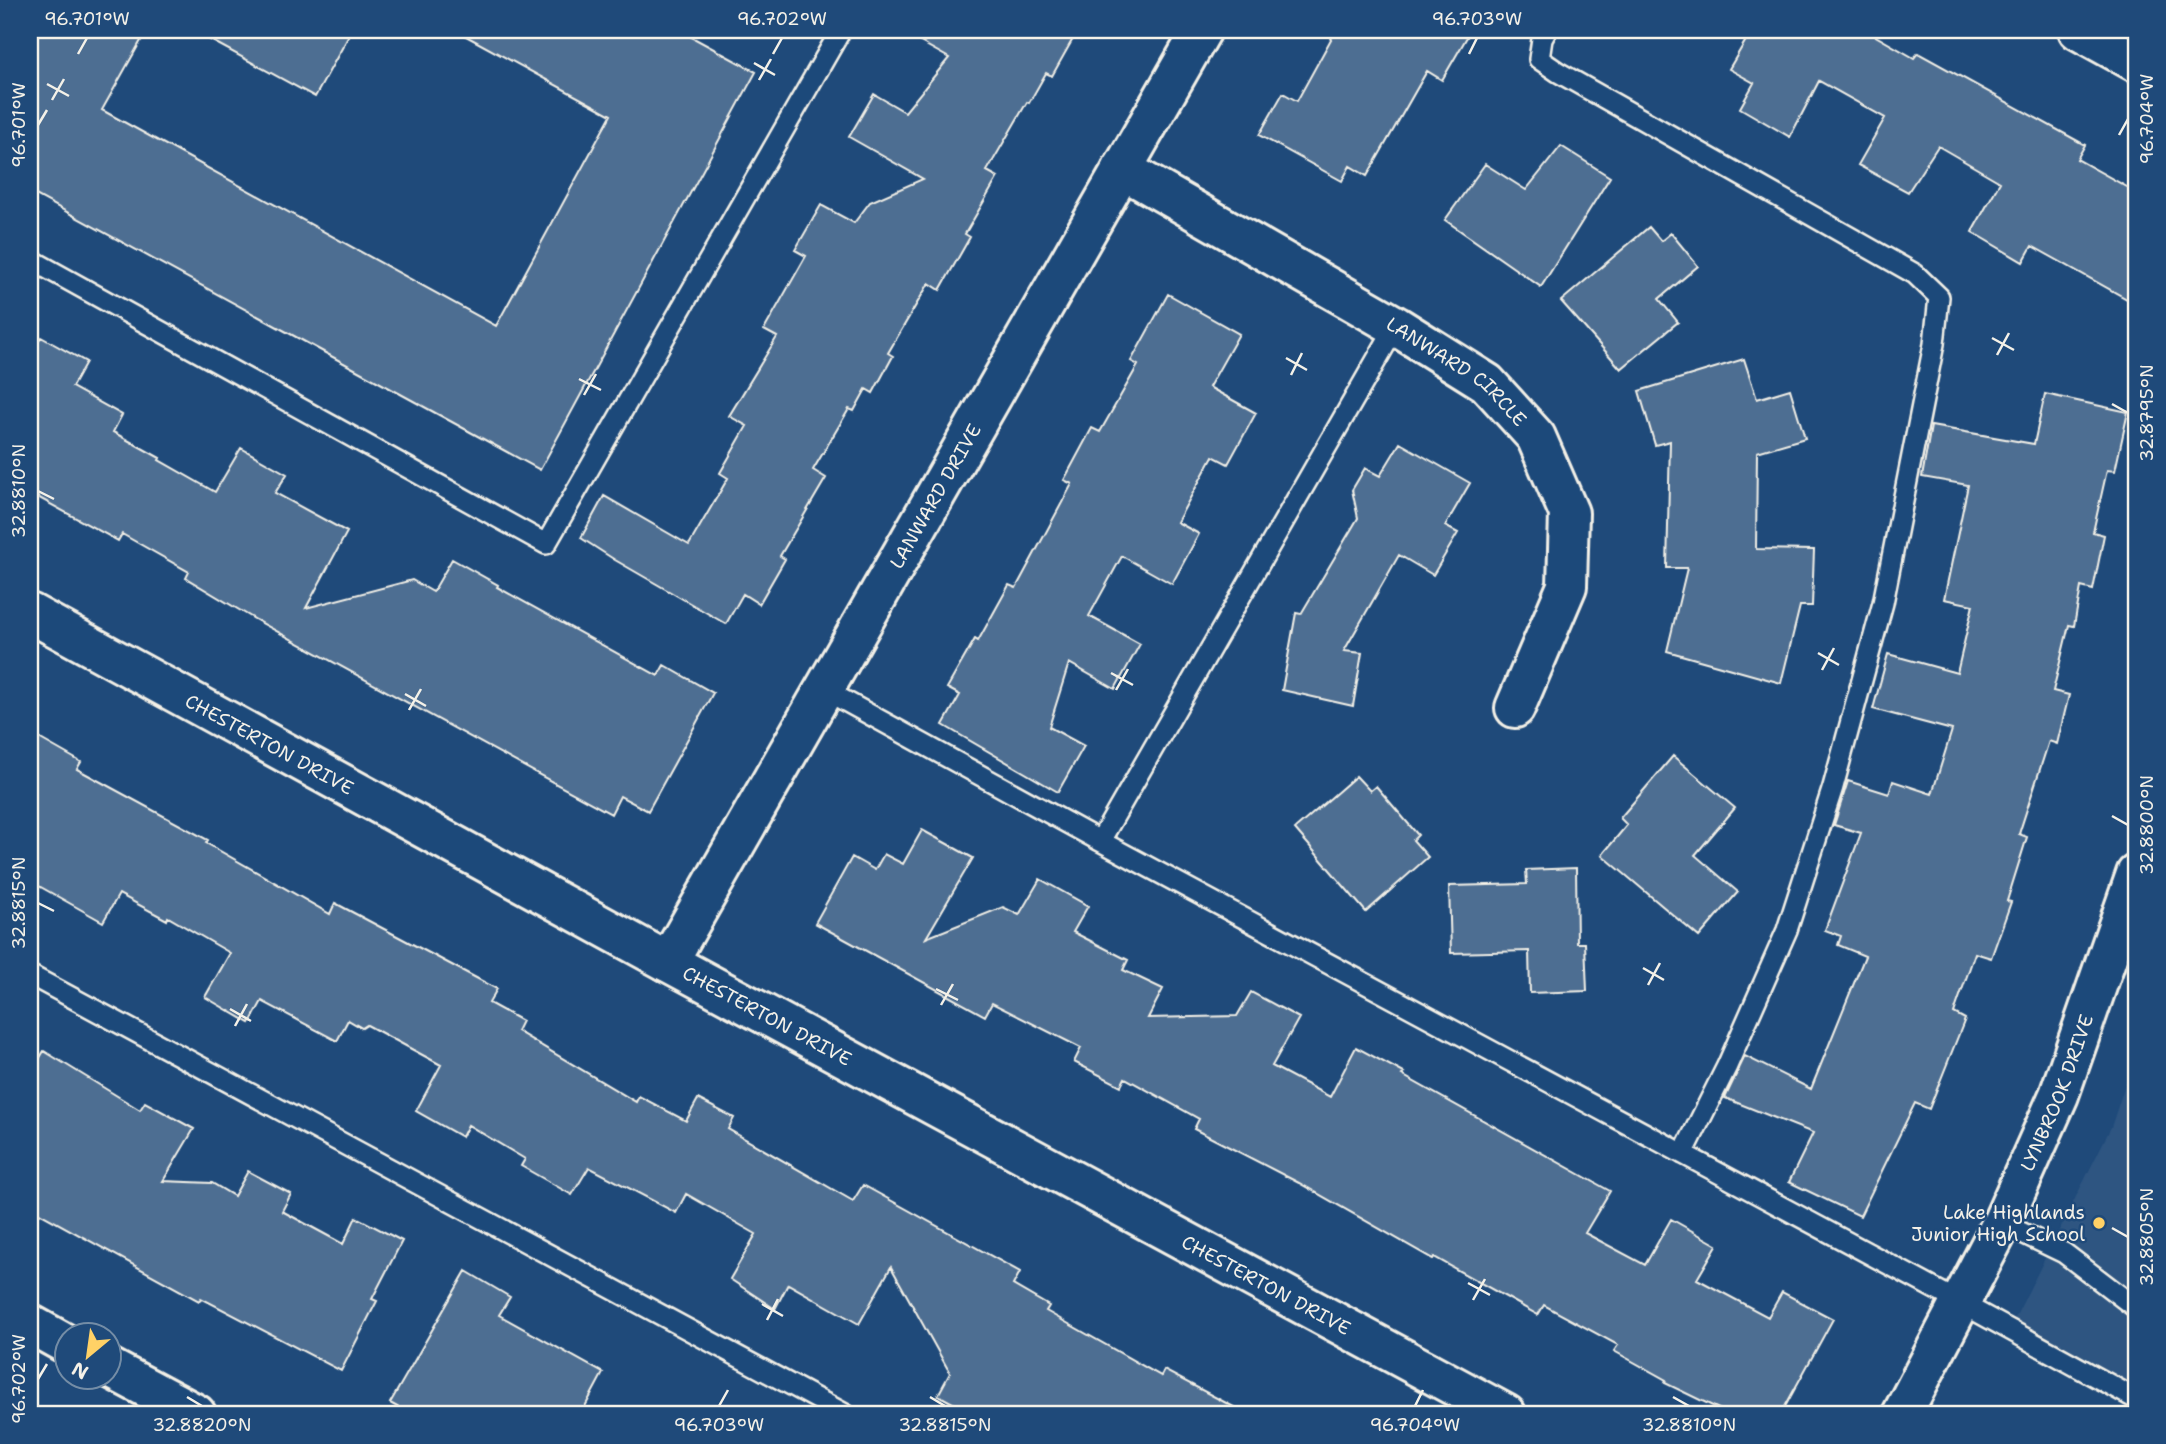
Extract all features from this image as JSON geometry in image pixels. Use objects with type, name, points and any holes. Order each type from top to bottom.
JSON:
[{"type":"street","name":"LANWARD DRIVE","points":[[668,962],[1202,30]]},
{"type":"street","points":[[2078,30],[2136,62]]},
{"type":"street","name":"LANWARD CIRCLE","points":[[1122,169],[1396,326],[1488,383],[1535,437],[1569,513],[1567,586],[1515,708]]},
{"type":"street","name":"CHESTERTON DRIVE","points":[[30,613],[668,962],[1506,1414]]},
{"type":"street","name":"LYNBROOK DRIVE","points":[[1902,1414],[2002,1223],[2059,1095],[2136,874]]},
{"type":"street","points":[[30,1324],[52,1336]]},
{"type":"street","points":[[122,1374],[196,1414]]},
{"type":"lane","points":[[30,259],[546,544],[841,30]]},
{"type":"lane","points":[[1547,30],[1542,39],[1539,60],[1914,274],[1938,297],[1934,344],[1883,603],[1833,787],[1787,930],[1727,1066],[1683,1154]]},
{"type":"lane","points":[[1100,841],[1396,326]]},
{"type":"lane","points":[[825,690],[2136,1399]]},
{"type":"lane","points":[[30,975],[845,1414]]},
{"type":"lane","points":[[2002,1223],[2064,1253],[2136,1308]]},
{"type":"shaded area","name":"Lake Highlands Junior High School","points":[[2136,1052],[2136,1385],[2014,1320],[2111,1127]]},
{"type":"building","points":[[30,30],[147,30],[102,110],[496,326],[611,115],[455,30],[679,30],[756,72],[540,470],[30,192]]},
{"type":"building","points":[[192,30],[352,30],[315,97]]},
{"type":"building","points":[[899,30],[1078,30],[1052,76],[1046,73],[1029,103],[1027,102],[987,171],[998,177],[965,234],[970,237],[940,290],[929,283],[888,353],[893,356],[873,393],[866,389],[854,411],[849,409],[813,470],[826,478],[780,556],[785,559],[759,604],[743,594],[726,624],[581,538],[604,496],[689,545],[728,478],[720,473],[747,426],[729,416],[777,337],[764,330],[806,256],[795,250],[821,205],[854,223],[870,202],[923,179],[849,137],[874,94],[905,112],[949,58]]},
{"type":"building","points":[[1336,30],[1471,30],[1442,80],[1427,71],[1367,176],[1350,166],[1342,181],[1259,135],[1283,93],[1297,101]]},
{"type":"building","points":[[1752,30],[1865,30],[1914,58],[1918,53],[2085,145],[2077,159],[2136,192],[2136,304],[2032,246],[2023,262],[1972,232],[2000,182],[1938,146],[1908,192],[1858,165],[1885,118],[1819,81],[1790,137],[1740,108],[1754,83],[1729,69]]},
{"type":"building","points":[[1561,146],[1610,177],[1541,287],[1445,220],[1485,164],[1526,190]]},
{"type":"building","points":[[1649,227],[1661,241],[1671,233],[1698,266],[1659,299],[1678,322],[1621,369],[1561,301]]},
{"type":"building","points":[[1168,294],[1239,334],[1209,387],[1256,413],[1228,464],[1213,456],[1177,522],[1199,534],[1172,584],[1122,556],[1089,616],[1140,644],[1115,689],[1069,663],[1049,727],[1084,746],[1058,792],[943,725],[960,695],[947,688],[975,639],[978,641],[1009,585],[1016,588],[1072,484],[1064,480],[1092,428],[1100,432],[1138,365],[1131,361]]},
{"type":"building","points":[[41,337],[86,362],[72,387],[122,415],[113,432],[215,492],[241,448],[287,474],[275,493],[347,532],[306,608],[412,580],[433,592],[452,559],[498,585],[497,587],[658,676],[664,665],[713,693],[648,811],[620,796],[611,814],[256,620],[186,578],[189,572],[122,534],[118,541],[30,493],[30,354]]},
{"type":"building","points":[[1744,359],[1757,399],[1790,389],[1805,438],[1757,452],[1756,549],[1814,550],[1812,606],[1800,606],[1781,683],[1667,651],[1687,568],[1667,568],[1670,441],[1655,445],[1639,391]]},
{"type":"building","points":[[2045,394],[2128,412],[2115,471],[2107,470],[2093,532],[2104,535],[2093,590],[2081,587],[2074,626],[2069,625],[2053,691],[2069,695],[2057,744],[2049,741],[2019,834],[2027,837],[2007,901],[2011,902],[1991,958],[1975,953],[1954,1013],[1965,1019],[1929,1109],[1915,1103],[1860,1216],[1789,1182],[1813,1133],[1725,1098],[1745,1056],[1811,1089],[1865,956],[1838,945],[1841,936],[1825,930],[1861,833],[1834,825],[1848,781],[1889,794],[1893,781],[1932,794],[1952,730],[1873,709],[1888,654],[1957,673],[1973,605],[1944,599],[1968,485],[1922,477],[1931,426],[2034,444]]},
{"type":"building","points":[[1400,443],[1470,483],[1445,526],[1458,533],[1433,575],[1399,555],[1344,651],[1362,653],[1353,706],[1282,690],[1296,613],[1301,614],[1358,518],[1352,490],[1365,468],[1380,476]]},
{"type":"building","points":[[30,733],[81,762],[77,769],[208,840],[206,843],[330,914],[335,903],[497,989],[489,1003],[522,1021],[517,1031],[636,1102],[639,1096],[686,1121],[698,1099],[734,1118],[728,1129],[853,1201],[863,1185],[1020,1272],[1013,1285],[1049,1306],[1046,1311],[1161,1376],[1164,1370],[1247,1414],[973,1414],[938,1395],[950,1373],[891,1267],[859,1324],[788,1284],[775,1309],[730,1279],[756,1234],[686,1194],[676,1213],[589,1167],[572,1195],[521,1166],[525,1159],[468,1125],[462,1137],[416,1111],[441,1065],[367,1025],[362,1028],[348,1020],[337,1041],[262,1001],[250,1023],[205,997],[230,953],[168,917],[167,920],[119,894],[103,922],[30,881]]},
{"type":"building","points":[[1673,756],[1735,808],[1695,855],[1738,892],[1699,937],[1602,855],[1627,825],[1620,818]]},
{"type":"building","points":[[1356,776],[1370,791],[1376,786],[1418,835],[1413,840],[1428,857],[1366,912],[1295,829]]},
{"type":"building","points":[[922,830],[973,858],[926,938],[1003,907],[1019,915],[1040,879],[1088,906],[1073,932],[1128,960],[1123,970],[1163,989],[1148,1018],[1237,1016],[1251,992],[1299,1018],[1272,1066],[1330,1097],[1356,1047],[1610,1191],[1585,1233],[1645,1265],[1671,1219],[1717,1245],[1697,1279],[1768,1317],[1782,1292],[1833,1319],[1781,1414],[1729,1414],[1665,1383],[1666,1380],[1614,1351],[1618,1345],[1544,1305],[1538,1315],[1299,1183],[1194,1129],[1199,1119],[1125,1078],[1121,1086],[1074,1062],[1081,1048],[992,1003],[985,1016],[815,923],[852,857],[875,870],[884,854],[903,864]]},
{"type":"building","points":[[1576,868],[1577,943],[1585,943],[1587,991],[1530,993],[1529,951],[1451,953],[1449,886],[1527,884],[1526,870]]},
{"type":"building","points":[[44,1051],[140,1110],[145,1102],[194,1129],[163,1181],[212,1183],[234,1196],[248,1171],[291,1194],[282,1211],[343,1244],[356,1217],[402,1241],[372,1299],[377,1301],[341,1371],[201,1298],[199,1301],[30,1208],[30,1074]]},
{"type":"building","points":[[466,1271],[510,1297],[499,1315],[603,1373],[581,1414],[410,1414],[390,1403]]},
{"type":"place","name":"Lake Highlands Junior High School","points":[[2099,1223]]}]
